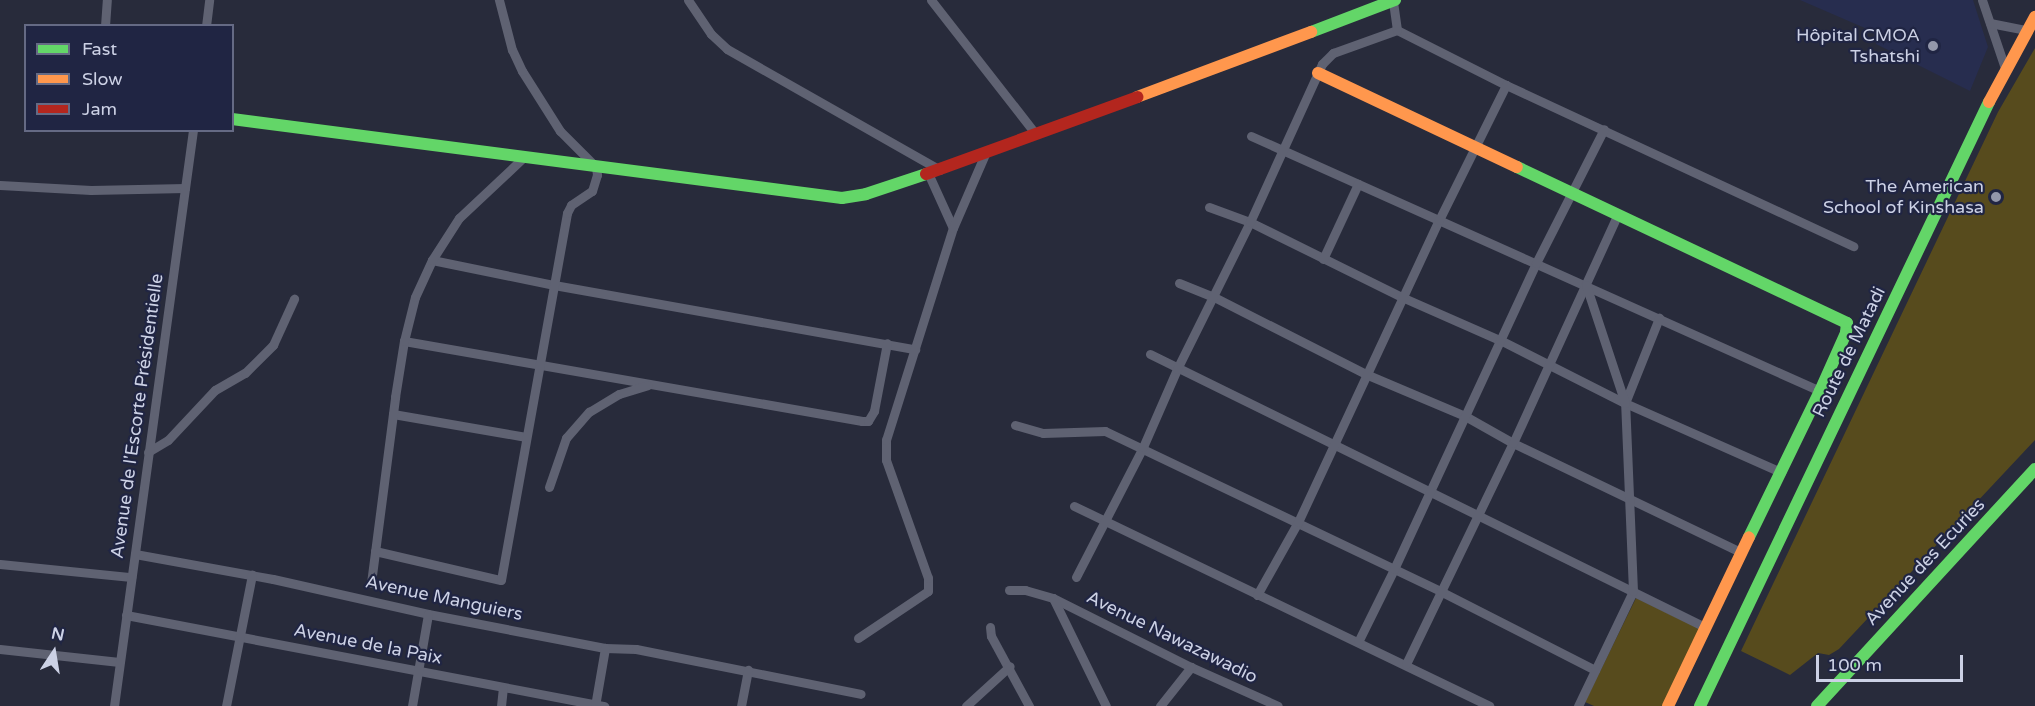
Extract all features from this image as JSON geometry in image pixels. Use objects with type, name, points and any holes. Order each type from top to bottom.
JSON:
[{"type":"street","points":[[105,24],[107,0]]},
{"type":"street","points":[[206,24],[209,0]]},
{"type":"street","points":[[375,551],[501,580],[567,213],[571,206],[592,191],[597,175],[596,167],[560,131],[522,71],[512,50],[499,0]]},
{"type":"street","points":[[688,0],[711,34],[727,49],[934,171],[953,228]]},
{"type":"street","points":[[932,0],[1035,133]]},
{"type":"street","points":[[234,119],[842,198],[866,194],[985,154],[1035,133],[1394,0],[1397,30]]},
{"type":"street","points":[[1982,0],[2005,68]]},
{"type":"street","name":"Route de Matadi","points":[[1700,706],[2005,68],[2035,17]]},
{"type":"street","points":[[1990,23],[2026,30]]},
{"type":"street","points":[[1076,577],[1143,447],[1177,369],[1250,222],[1318,73],[1326,57],[1333,53],[1397,30],[1506,85],[1853,246]]},
{"type":"street","points":[[1318,73],[1847,323],[1846,333],[1820,391],[1668,706]]},
{"type":"street","points":[[1257,595],[1298,522],[1439,220],[1506,85]]},
{"type":"street","points":[[1358,642],[1502,341],[1536,263],[1604,129]]},
{"type":"street","name":"Avenue de l'Escorte Présidentielle","points":[[114,706],[193,132]]},
{"type":"street","points":[[1251,136],[1820,391]]},
{"type":"street","points":[[858,638],[928,591],[928,578],[884,450],[953,228],[985,154]]},
{"type":"street","points":[[371,583],[393,414],[411,308],[432,260],[459,218],[524,157]]},
{"type":"street","points":[[1323,259],[1358,184]]},
{"type":"street","points":[[0,185],[91,190],[185,188]]},
{"type":"street","points":[[1209,207],[1250,222],[1404,298],[1502,341],[1625,403],[1781,472]]},
{"type":"street","points":[[1406,664],[1513,443],[1618,214]]},
{"type":"street","points":[[432,260],[554,285],[887,343],[915,350]]},
{"type":"street","points":[[1179,283],[1214,297],[1368,375],[1465,416],[1513,443],[1742,552]]},
{"type":"street","points":[[1578,706],[1633,591],[1625,403],[1586,285]]},
{"type":"street","points":[[148,452],[168,440],[214,390],[245,373],[273,345],[294,299]]},
{"type":"street","points":[[1625,403],[1659,318]]},
{"type":"street","points":[[404,341],[868,421],[874,411],[887,343]]},
{"type":"street","points":[[1150,354],[1705,627]]},
{"type":"street","points":[[549,486],[566,438],[589,412],[619,394],[654,384]]},
{"type":"street","points":[[393,414],[526,437]]},
{"type":"street","points":[[1015,425],[1043,433],[1105,430],[1440,591],[1595,670]]},
{"type":"street","name":"Avenue des Ecuries","points":[[1817,706],[2035,469]]},
{"type":"street","points":[[1074,506],[1406,664],[1489,706]]},
{"type":"street","name":"Avenue Manguiers","points":[[135,554],[252,575],[428,614],[605,648],[636,649],[861,694]]},
{"type":"street","points":[[0,564],[131,577]]},
{"type":"street","points":[[226,706],[252,575]]},
{"type":"street","name":"Avenue Nawazawadio","points":[[1009,590],[1025,590],[1053,598],[1191,667],[1278,706]]},
{"type":"street","points":[[1053,598],[1107,706]]},
{"type":"street","points":[[412,706],[428,614]]},
{"type":"street","name":"Avenue de la Paix","points":[[126,615],[598,706]]},
{"type":"street","points":[[990,627],[991,636],[1010,666],[1029,706]]},
{"type":"street","points":[[598,706],[605,648]]},
{"type":"street","points":[[0,649],[119,662]]},
{"type":"street","points":[[966,706],[1010,666]]},
{"type":"street","points":[[1160,706],[1191,667]]},
{"type":"street","points":[[741,706],[748,670]]},
{"type":"street","points":[[501,706],[503,688]]},
{"type":"shaded area","name":"Hôpital CMOA Tshatshi","points":[[1800,0],[1973,0],[1988,47],[1970,91],[1876,44],[1874,32]]},
{"type":"shaded area","points":[[2035,48],[2035,440],[1839,649],[1829,655],[1818,653],[1790,675],[1741,651],[1998,112]]},
{"type":"shaded area","points":[[1636,598],[1700,629],[1662,706],[1594,706],[1585,702]]},
{"type":"traffic: fast","points":[[1311,32],[1395,0]]},
{"type":"traffic: fast","points":[[1700,706],[1989,102]]},
{"type":"traffic: fast","points":[[234,119],[842,198],[866,194],[926,174]]},
{"type":"traffic: fast","points":[[1517,167],[1847,323],[1846,333],[1820,391],[1749,537]]},
{"type":"traffic: fast","points":[[1817,706],[2035,469]]},
{"type":"traffic: slow","points":[[1989,102],[2035,17]]},
{"type":"traffic: slow","points":[[1137,97],[1311,32]]},
{"type":"traffic: slow","points":[[1318,73],[1517,167]]},
{"type":"traffic: slow","points":[[1668,706],[1749,537]]},
{"type":"traffic: jam","points":[[926,174],[1137,97]]},
{"type":"place","name":"Hôpital CMOA Tshatshi","points":[[1933,46]]},
{"type":"place","name":"The American School of Kinshasa","points":[[1996,197]]}]
